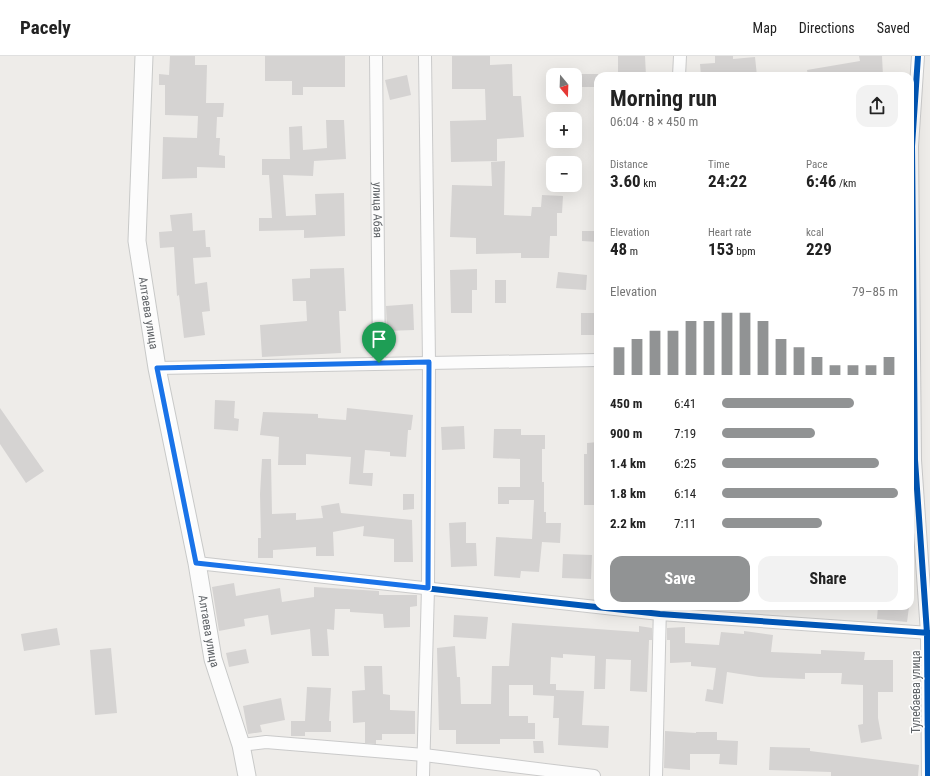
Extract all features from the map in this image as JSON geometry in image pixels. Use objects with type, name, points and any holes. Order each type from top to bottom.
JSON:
[{"type":"main road","name":"Алтаева улица","points":[[144,56],[138,241],[157,368],[196,563],[213,659],[241,746],[247,776]]},
{"type":"street","name":"улица Абая","points":[[376,56],[379,363]]},
{"type":"street","points":[[423,776],[428,588],[429,362],[425,56]]},
{"type":"street","points":[[679,72],[680,56]]},
{"type":"street","name":"Тулебаева улица","points":[[914,116],[918,56]]},
{"type":"street","points":[[157,368],[594,360]]},
{"type":"street","name":"Тулебаева улица","points":[[914,481],[928,633],[928,776]]},
{"type":"street","points":[[196,563],[428,588],[594,604]]},
{"type":"street","points":[[656,776],[660,610],[928,633]]},
{"type":"street","points":[[241,746],[266,742],[424,755],[594,776]]},
{"type":"building","points":[[170,56],[195,56],[195,65],[207,65],[206,103],[224,103],[223,117],[217,117],[216,138],[220,138],[219,155],[225,156],[225,168],[197,167],[197,178],[162,179],[163,137],[197,138],[198,116],[165,115],[165,85],[159,85],[159,74],[169,75]]},
{"type":"building","points":[[265,56],[345,56],[345,87],[303,87],[303,95],[292,95],[292,81],[265,81]]},
{"type":"building","points":[[452,56],[490,56],[490,65],[512,64],[513,96],[521,96],[524,137],[497,139],[497,161],[451,162],[450,121],[486,120],[485,89],[452,89]]},
{"type":"building","points":[[618,56],[645,56],[646,72],[618,72]]},
{"type":"building","points":[[715,56],[733,56],[733,59],[755,57],[757,72],[701,72],[700,64],[715,63]]},
{"type":"building","points":[[859,56],[882,56],[883,72],[807,72],[807,70],[860,61]]},
{"type":"building","points":[[582,74],[594,74],[594,87],[582,87]]},
{"type":"building","points":[[407,75],[411,95],[390,100],[385,80]]},
{"type":"building","points":[[326,120],[344,120],[346,159],[314,161],[313,176],[283,175],[286,216],[316,215],[315,194],[344,193],[345,236],[304,238],[304,230],[259,231],[259,218],[272,218],[269,175],[262,175],[262,159],[290,159],[289,127],[302,126],[303,150],[327,148]]},
{"type":"building","points":[[505,161],[504,215],[531,216],[532,207],[541,207],[542,195],[563,196],[562,213],[557,213],[557,236],[550,236],[549,258],[521,258],[521,253],[476,254],[476,238],[450,237],[452,185],[492,186],[491,162]]},
{"type":"building","points":[[192,213],[193,231],[205,230],[206,247],[210,247],[211,257],[193,258],[195,284],[207,282],[210,311],[202,312],[205,335],[184,338],[179,295],[177,296],[174,247],[160,248],[159,232],[172,231],[170,215]]},
{"type":"building","points":[[582,231],[594,231],[594,242],[582,241]]},
{"type":"building","points":[[344,268],[346,311],[339,311],[341,353],[262,357],[260,325],[307,321],[306,301],[293,301],[292,279],[310,278],[310,269]]},
{"type":"building","points":[[477,269],[477,290],[472,290],[472,313],[451,313],[450,270]]},
{"type":"building","points":[[558,272],[587,275],[586,290],[556,288]]},
{"type":"building","points":[[495,280],[506,280],[506,303],[495,303]]},
{"type":"building","points":[[413,304],[414,330],[387,331],[386,306]]},
{"type":"building","points":[[581,313],[594,313],[594,335],[581,335]]},
{"type":"building","points":[[215,400],[235,401],[234,418],[239,419],[238,431],[214,429]]},
{"type":"building","points":[[0,408],[44,471],[26,483],[0,444]]},
{"type":"building","points":[[347,408],[413,415],[411,430],[408,430],[406,457],[390,456],[390,452],[365,450],[363,473],[373,473],[372,486],[349,484],[351,457],[306,454],[306,465],[278,465],[279,437],[260,435],[263,412],[318,414],[318,418],[346,420]]},
{"type":"building","points":[[464,426],[465,449],[442,450],[441,427]]},
{"type":"building","points":[[494,429],[521,429],[521,435],[545,435],[545,449],[542,449],[542,482],[544,482],[544,512],[546,512],[546,523],[561,523],[560,543],[542,542],[539,572],[521,571],[520,578],[494,576],[496,537],[532,539],[534,500],[509,500],[509,504],[498,504],[498,487],[520,487],[520,459],[493,458]]},
{"type":"building","points":[[594,442],[594,505],[584,505],[584,454],[587,454],[587,443]]},
{"type":"building","points":[[262,459],[271,459],[272,514],[296,513],[296,520],[323,518],[321,506],[339,503],[341,513],[412,520],[413,562],[394,562],[394,539],[363,536],[364,526],[333,532],[334,556],[316,556],[316,547],[273,550],[273,558],[258,558],[258,538],[261,538],[260,494]]},
{"type":"building","points":[[403,494],[414,494],[414,509],[403,510]]},
{"type":"building","points":[[466,522],[466,543],[476,543],[477,566],[451,567],[449,523]]},
{"type":"building","points":[[563,554],[592,555],[591,579],[562,578]]},
{"type":"building","points":[[234,583],[236,596],[280,588],[282,602],[314,597],[314,587],[379,591],[379,595],[417,595],[417,606],[410,607],[410,627],[384,628],[383,614],[350,612],[350,609],[335,609],[334,630],[327,629],[329,656],[312,656],[310,629],[271,635],[268,615],[244,619],[245,626],[219,631],[212,587]]},
{"type":"building","points":[[878,610],[909,610],[907,622],[877,619]]},
{"type":"building","points":[[454,615],[488,617],[486,639],[453,637]]},
{"type":"building","points":[[512,623],[639,632],[639,626],[652,628],[652,640],[649,640],[647,692],[630,691],[631,660],[606,659],[605,689],[594,689],[595,656],[563,654],[563,658],[551,657],[550,684],[556,684],[556,690],[584,691],[582,725],[609,726],[608,748],[558,745],[559,718],[553,718],[554,696],[533,695],[533,685],[509,685],[509,716],[528,716],[528,723],[535,723],[535,739],[500,739],[500,744],[456,744],[456,730],[439,730],[437,648],[455,646],[457,677],[460,677],[461,704],[491,704],[492,666],[509,666]]},
{"type":"building","points":[[685,627],[685,643],[719,645],[721,632],[744,634],[744,631],[773,635],[771,652],[821,654],[821,650],[865,652],[864,660],[893,660],[893,692],[878,692],[878,718],[882,739],[861,743],[858,725],[863,724],[863,685],[841,684],[842,673],[805,673],[805,679],[759,677],[727,672],[723,704],[705,701],[707,689],[713,690],[716,668],[691,666],[691,662],[670,663],[670,640],[667,640],[667,628]]},
{"type":"building","points":[[57,628],[60,645],[24,651],[21,634]]},
{"type":"building","points":[[111,648],[117,713],[95,715],[90,650]]},
{"type":"building","points":[[246,649],[249,663],[229,667],[226,653]]},
{"type":"building","points":[[364,666],[382,666],[383,694],[390,695],[390,710],[415,711],[415,734],[382,734],[382,740],[376,740],[376,744],[365,743],[365,722],[353,723],[352,691],[365,690]]},
{"type":"building","points":[[307,687],[331,688],[329,721],[331,721],[331,732],[305,732],[305,736],[291,736],[291,721],[305,721]]},
{"type":"building","points":[[281,698],[285,720],[260,725],[262,732],[248,734],[243,706]]},
{"type":"building","points":[[665,731],[696,733],[717,732],[717,740],[738,741],[737,765],[719,764],[720,754],[690,754],[690,770],[664,768]]},
{"type":"building","points":[[533,741],[543,741],[544,753],[534,753]]},
{"type":"building","points":[[770,747],[810,748],[810,751],[919,765],[918,776],[831,776],[831,772],[769,770]]},
{"type":"cycle path","points":[[914,116],[918,56]]},
{"type":"cycle path","points":[[914,355],[915,460],[927,633],[928,776]]},
{"type":"cycle path","points":[[197,563],[594,607]]},
{"type":"cycle path","points":[[624,610],[660,614],[930,633]]},
{"type":"route","points":[[429,362],[428,588],[196,563],[168,415],[157,368],[379,363],[429,362]]}]
